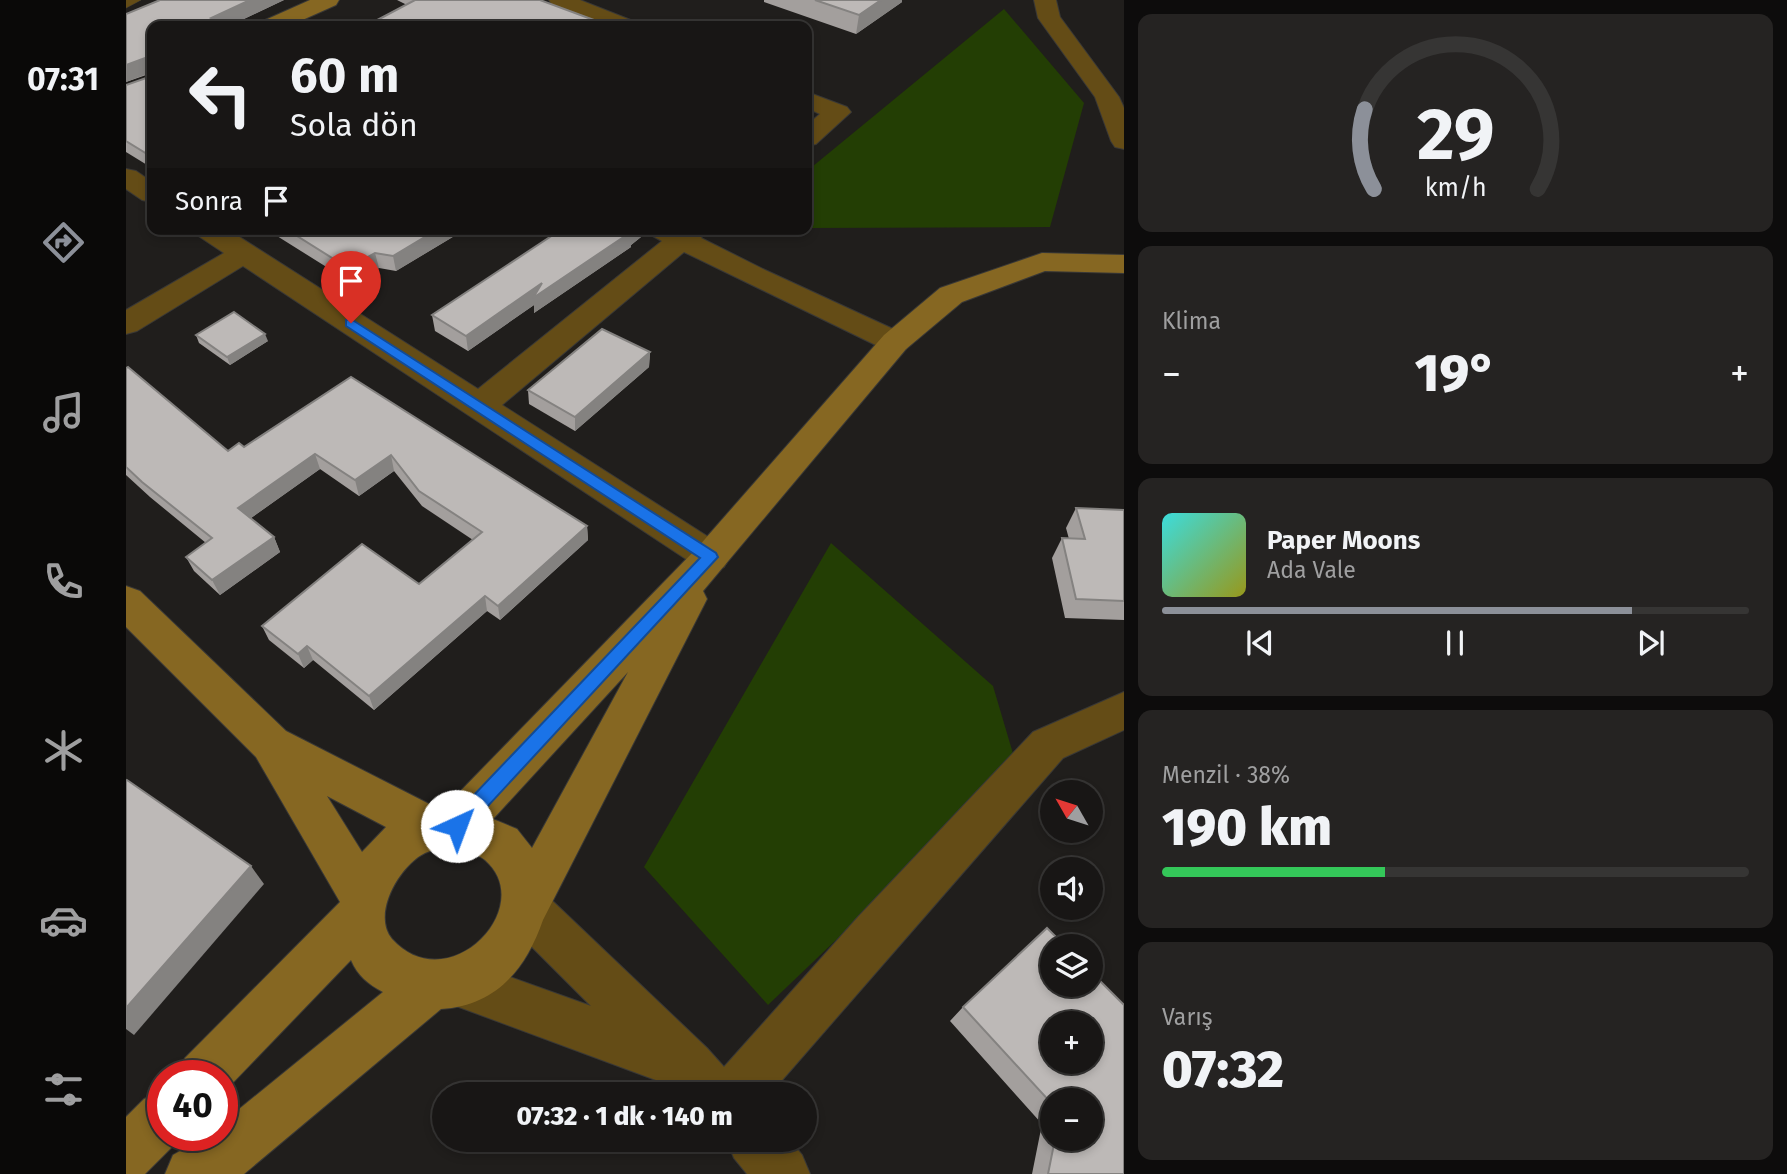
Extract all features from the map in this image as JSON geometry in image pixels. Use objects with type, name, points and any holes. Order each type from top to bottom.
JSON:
[{"type":"street","points":[[282,21],[328,0]]},
{"type":"street","points":[[560,0],[612,21]]},
{"type":"street","points":[[1045,0],[1049,18],[1115,97],[1124,141]]},
{"type":"street","points":[[812,101],[838,112],[812,134]]},
{"type":"street","points":[[126,177],[147,191]]},
{"type":"street","points":[[216,235],[710,557]]},
{"type":"street","points":[[479,406],[677,235]]},
{"type":"street","points":[[682,235],[754,277],[895,342]]},
{"type":"street","points":[[126,324],[244,253]]},
{"type":"street","points":[[218,1060],[363,906],[373,874],[388,854],[409,838],[445,827],[710,557],[895,342],[951,295],[1042,262],[1124,264]]},
{"type":"street","points":[[192,1174],[219,1160],[444,985],[483,972],[503,954],[518,932],[525,907],[710,557]]},
{"type":"street","points":[[126,603],[271,744],[363,906],[369,947],[384,967],[405,980],[444,985],[701,1080]]},
{"type":"street","points":[[746,1082],[875,934],[1048,745],[1124,710]]},
{"type":"street","points":[[271,744],[445,827],[480,831],[500,843],[516,860],[524,882],[525,907],[701,1080]]},
{"type":"street","points":[[126,1155],[147,1134]]},
{"type":"street","points":[[764,1152],[783,1174]]},
{"type":"lane","points":[[126,4],[134,0]]},
{"type":"green space","points":[[1004,9],[1084,103],[1050,227],[812,228],[812,167]]},
{"type":"green space","points":[[831,543],[993,686],[1017,767],[768,1005],[644,867]]},
{"type":"building","points":[[160,0],[250,0],[211,18],[216,21],[147,21],[147,57],[126,65],[126,14]]},
{"type":"building","points":[[415,0],[540,0],[597,21],[375,21]]},
{"type":"building","points":[[815,0],[881,0],[859,15]]},
{"type":"building","points":[[147,78],[147,154],[126,141],[126,85]]},
{"type":"building","points":[[296,235],[428,235],[393,256],[375,253],[348,268]]},
{"type":"building","points":[[553,235],[627,235],[533,298],[542,283],[466,336],[432,315]]},
{"type":"building","points":[[234,312],[265,334],[227,357],[196,335]]},
{"type":"building","points":[[602,329],[650,352],[575,417],[528,390]]},
{"type":"building","points":[[128,367],[228,451],[239,443],[244,447],[351,377],[587,526],[498,606],[485,596],[369,696],[307,646],[298,654],[262,626],[362,544],[419,584],[482,532],[419,491],[391,455],[355,480],[315,454],[238,508],[274,537],[212,580],[186,557],[212,538],[126,467]]},
{"type":"building","points":[[1076,508],[1124,510],[1124,601],[1076,599],[1062,538],[1085,539]]},
{"type":"building","points":[[126,781],[251,866],[126,1008]]},
{"type":"building","points":[[1047,928],[1053,934],[1041,934]]},
{"type":"building","points":[[1040,935],[1040,997],[1103,997],[1103,984],[1124,1005],[1124,1174],[1048,1174],[1053,1151],[1103,1151],[1103,1088],[1040,1088],[1040,1091],[963,1007]]},
{"type":"route","points":[[351,323],[710,557],[457,826]]}]
